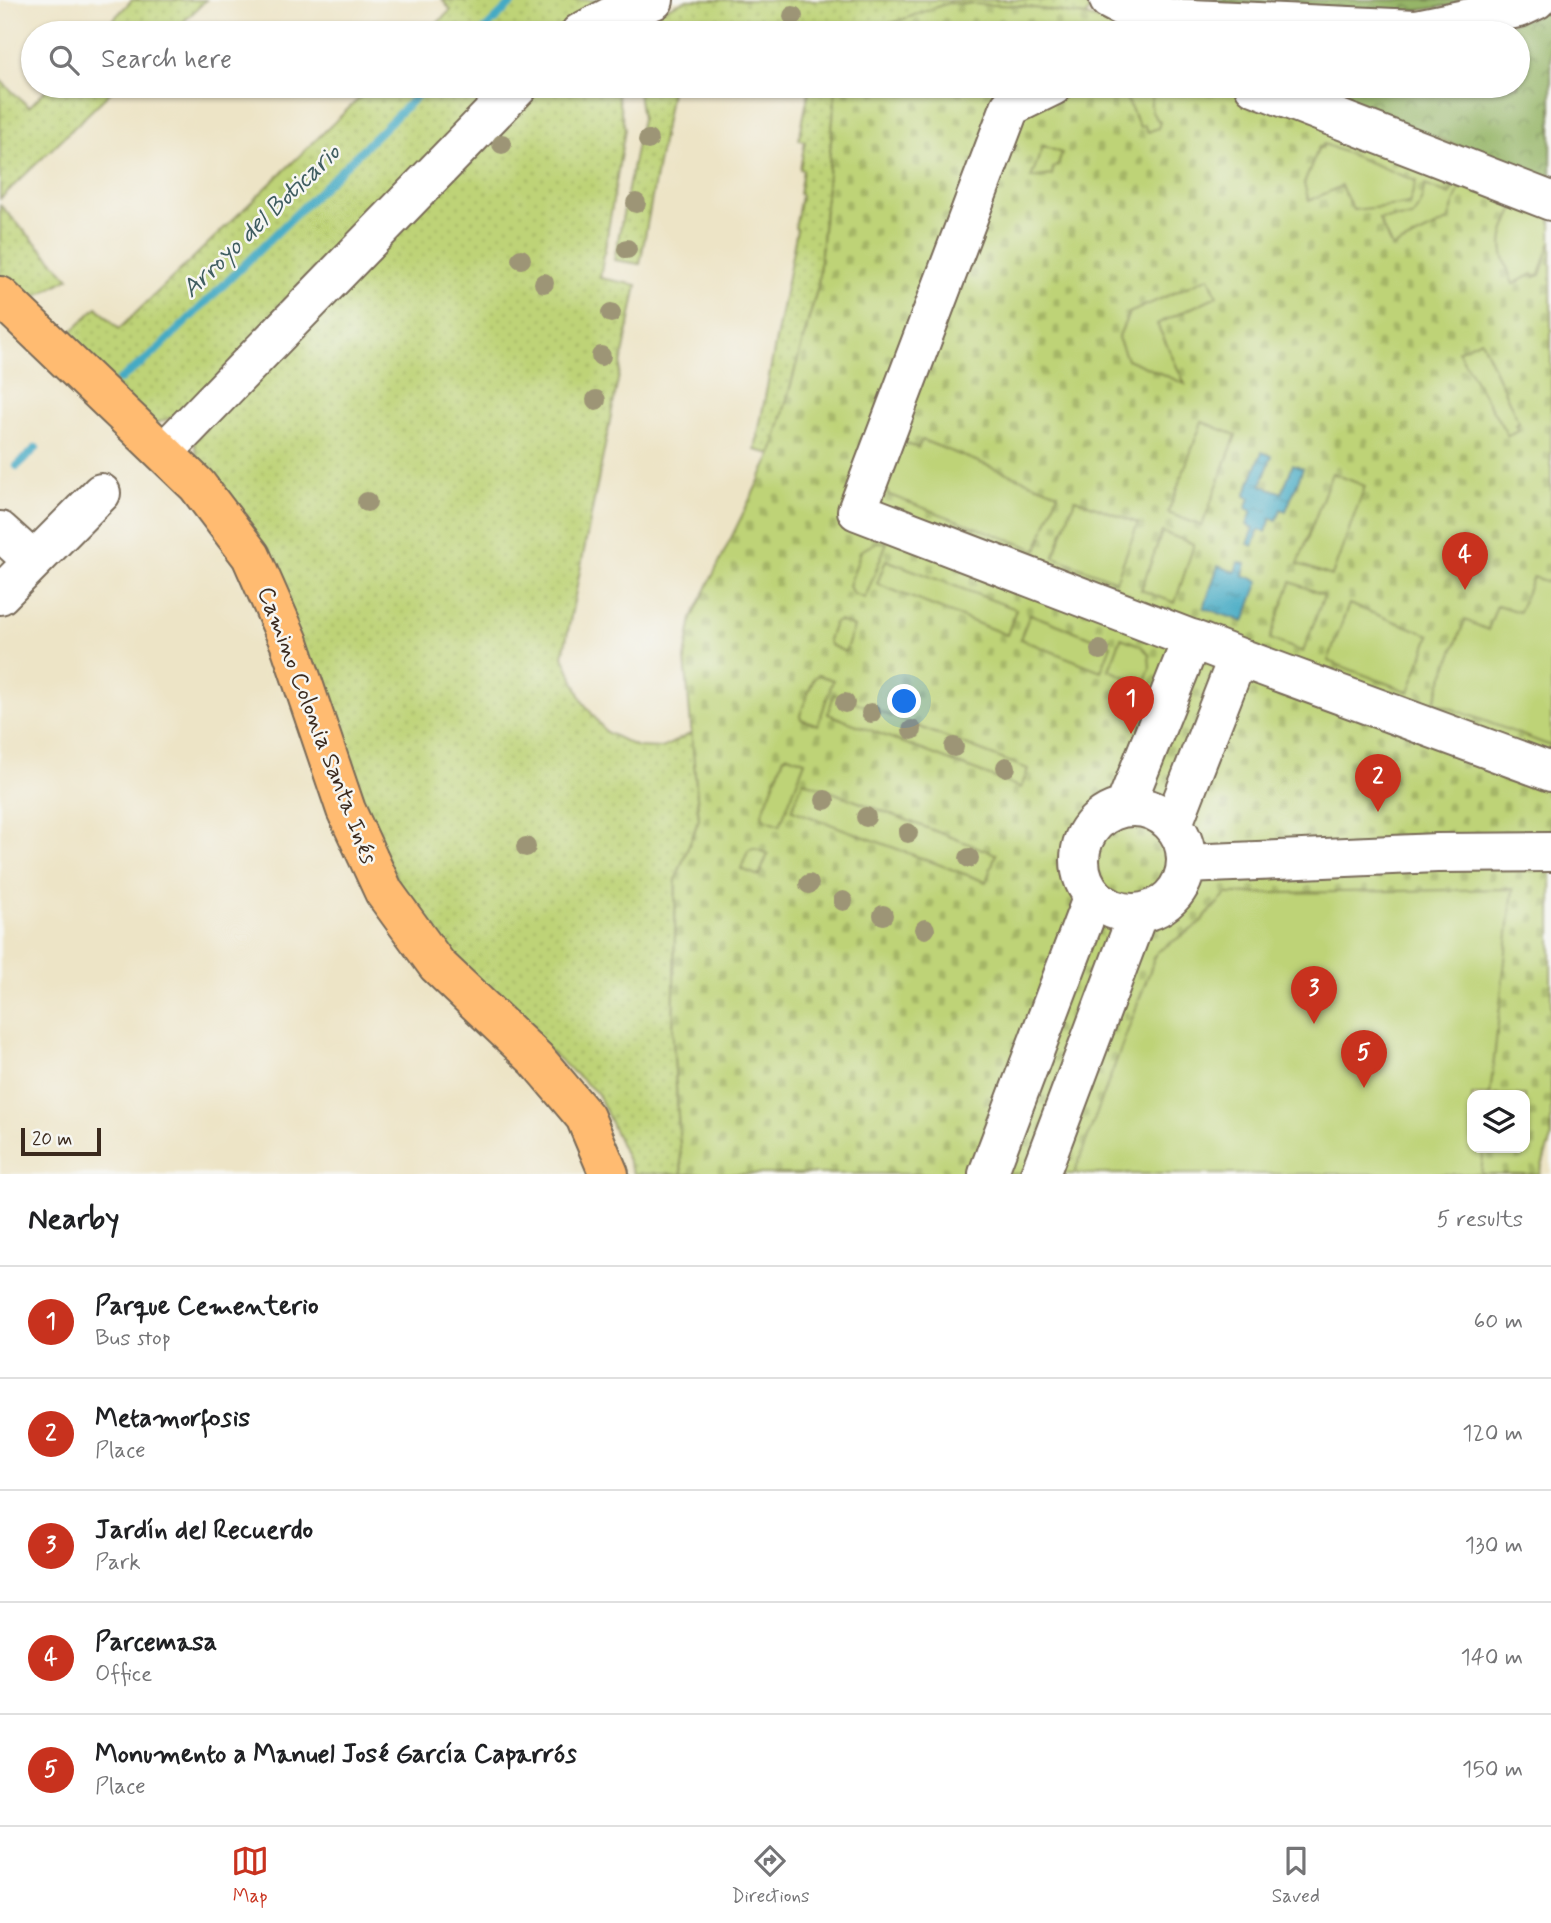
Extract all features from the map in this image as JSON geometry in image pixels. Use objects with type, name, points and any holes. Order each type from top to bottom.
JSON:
[{"type":"main road","name":"Camino Colonia Santa Inés","points":[[0,296],[197,485],[251,556],[289,642],[346,810],[384,892],[437,965],[536,1059],[584,1117],[609,1174]]},
{"type":"street","points":[[602,21],[654,0]]},
{"type":"street","points":[[1455,21],[1519,8],[1536,0]]},
{"type":"street","points":[[1127,15],[1236,21]]},
{"type":"street","points":[[164,452],[507,98]]},
{"type":"street","points":[[1028,98],[1010,107],[857,511],[1238,657],[1551,772]]},
{"type":"street","points":[[1285,98],[1551,201]]},
{"type":"street","points":[[0,596],[101,493]]},
{"type":"street","points":[[0,531],[33,561]]},
{"type":"street","points":[[1125,806],[1192,639]]},
{"type":"street","points":[[1173,824],[1238,657]]},
{"type":"street","points":[[1169,695],[1190,688],[1206,693],[1218,709]]},
{"type":"street","points":[[1125,806],[1151,809],[1173,824],[1184,842],[1187,864],[1179,888],[1170,897],[1161,905],[1138,913],[1113,910],[1093,896],[1080,872],[1081,844],[1090,826],[1106,813],[1125,806]]},
{"type":"street","points":[[1187,864],[1437,853],[1551,852]]},
{"type":"street","points":[[988,1174],[1093,896]]},
{"type":"street","points":[[1041,1174],[1138,913]]},
{"type":"green space","points":[[132,0],[206,0],[184,21],[112,21]]},
{"type":"green space","points":[[442,0],[619,0],[586,14],[577,21],[440,21],[451,10]]},
{"type":"green space","points":[[687,0],[1076,0],[1091,9],[1085,16],[1021,6],[948,4],[899,21],[631,21]]},
{"type":"green space","points":[[1149,0],[1475,0],[1395,13],[1354,14],[1272,11]]},
{"type":"green space","points":[[948,3],[1021,6],[1104,21],[898,21]]},
{"type":"green space","points":[[1551,10],[1551,181],[1330,98],[1530,98],[1530,21],[1518,21]]},
{"type":"green space","points":[[0,80],[29,107],[38,98],[105,98],[0,199]]},
{"type":"green space","points":[[360,98],[489,98],[181,414],[154,424],[69,334],[97,307],[119,329]]},
{"type":"green space","points":[[530,98],[618,98],[625,129],[600,278],[637,285],[563,656],[583,702],[606,732],[637,747],[662,748],[692,733],[699,819],[676,879],[673,1041],[682,1174],[634,1174],[598,1094],[454,966],[409,905],[198,461],[194,441],[443,182]]},
{"type":"green space","points":[[639,98],[670,98],[640,264],[614,260],[642,118]]},
{"type":"green space","points":[[807,98],[835,98],[818,286],[772,454],[755,450],[797,229],[803,170],[800,169],[805,141],[799,140]]},
{"type":"green space","points":[[835,98],[1330,98],[1551,181],[1551,1139],[1539,1174],[682,1174],[673,1041],[676,879],[699,819],[685,658],[692,618],[772,454],[818,286]]},
{"type":"green space","points":[[1126,98],[1152,98],[1153,114],[1160,122],[1158,128],[1148,132],[1144,125],[1140,127]]},
{"type":"green space","points":[[1324,144],[1416,181],[1409,204],[1353,210],[1341,186],[1309,201],[1304,184],[1319,147],[1322,148]]},
{"type":"green space","points":[[1043,146],[1062,153],[1058,165],[1053,168],[1052,175],[1031,178]]},
{"type":"green space","points":[[1458,176],[1462,181],[1448,221],[1392,248],[1379,219],[1412,217],[1420,205],[1425,185],[1450,195]]},
{"type":"green space","points":[[1517,201],[1551,216],[1551,241],[1540,275],[1535,277],[1533,274],[1513,284],[1504,259],[1502,242]]},
{"type":"green space","points":[[0,205],[69,278],[35,297],[17,292],[0,276]]},
{"type":"green space","points":[[1209,277],[1217,296],[1157,324],[1185,384],[1127,359],[1118,338],[1129,313]]},
{"type":"green space","points":[[1481,340],[1519,423],[1515,425],[1518,431],[1508,436],[1458,351]]},
{"type":"green space","points":[[1202,422],[1236,435],[1202,526],[1168,513]]},
{"type":"green space","points":[[922,440],[1058,493],[1037,550],[889,495],[885,488],[902,442],[918,448]]},
{"type":"green space","points":[[1332,473],[1365,486],[1332,576],[1298,564]]},
{"type":"green space","points":[[1075,499],[1138,523],[1116,581],[1054,557]]},
{"type":"green space","points":[[1162,532],[1194,544],[1175,603],[1141,590]]},
{"type":"green space","points":[[877,542],[887,542],[865,598],[853,594],[849,586],[861,551]]},
{"type":"green space","points":[[886,560],[1016,609],[1007,635],[877,584]]},
{"type":"green space","points":[[1533,577],[1551,583],[1551,746],[1434,702],[1465,620],[1488,630],[1497,605],[1519,612]]},
{"type":"green space","points":[[1291,582],[1324,595],[1303,652],[1270,639]]},
{"type":"green space","points":[[1349,604],[1430,635],[1409,692],[1328,661]]},
{"type":"green space","points":[[1030,614],[1111,645],[1101,671],[1020,639]]},
{"type":"green space","points":[[839,621],[854,627],[845,652],[830,645],[828,640],[834,623]]},
{"type":"green space","points":[[1121,638],[1140,645],[1149,654],[1150,668],[1144,684],[1109,670]]},
{"type":"green space","points":[[818,675],[833,680],[818,725],[801,719],[800,715],[814,678]]},
{"type":"green space","points":[[834,694],[1028,769],[1021,788],[828,714]]},
{"type":"green space","points":[[788,755],[805,761],[780,825],[764,819],[762,814],[784,757]]},
{"type":"green space","points":[[803,781],[996,854],[986,882],[792,810]]},
{"type":"green space","points":[[753,848],[768,854],[759,876],[741,869],[748,851]]},
{"type":"green space","points":[[1513,889],[1491,1090],[1467,1090],[1467,1153],[1483,1153],[1481,1174],[1074,1174],[1157,952],[1198,925],[1226,894]]},
{"type":"water","points":[[1262,452],[1272,456],[1261,485],[1282,493],[1293,464],[1303,468],[1286,511],[1281,509],[1277,520],[1271,518],[1266,532],[1259,530],[1253,546],[1248,544],[1254,528],[1247,525],[1252,511],[1246,508],[1250,498],[1245,496]]},
{"type":"water","points":[[1239,562],[1246,564],[1243,575],[1259,581],[1244,622],[1204,608],[1218,566],[1235,572]]},
{"type":"waterway","name":"Arroyo del Boticario","points":[[493,21],[515,0]]},
{"type":"waterway","name":"Arroyo del Boticario","points":[[119,380],[152,355],[415,98]]},
{"type":"waterway","points":[[17,466],[36,448]]},
{"type":"place","name":"Parcemasa","points":[[1465,590]]},
{"type":"place","name":"Parque Cementerio","points":[[1131,734]]},
{"type":"place","name":"Metamorfosis","points":[[1378,812]]},
{"type":"place","name":"Jardín del Recuerdo","points":[[1314,1024]]},
{"type":"place","name":"Monumento a Manuel José García Caparrós","points":[[1364,1088]]}]
